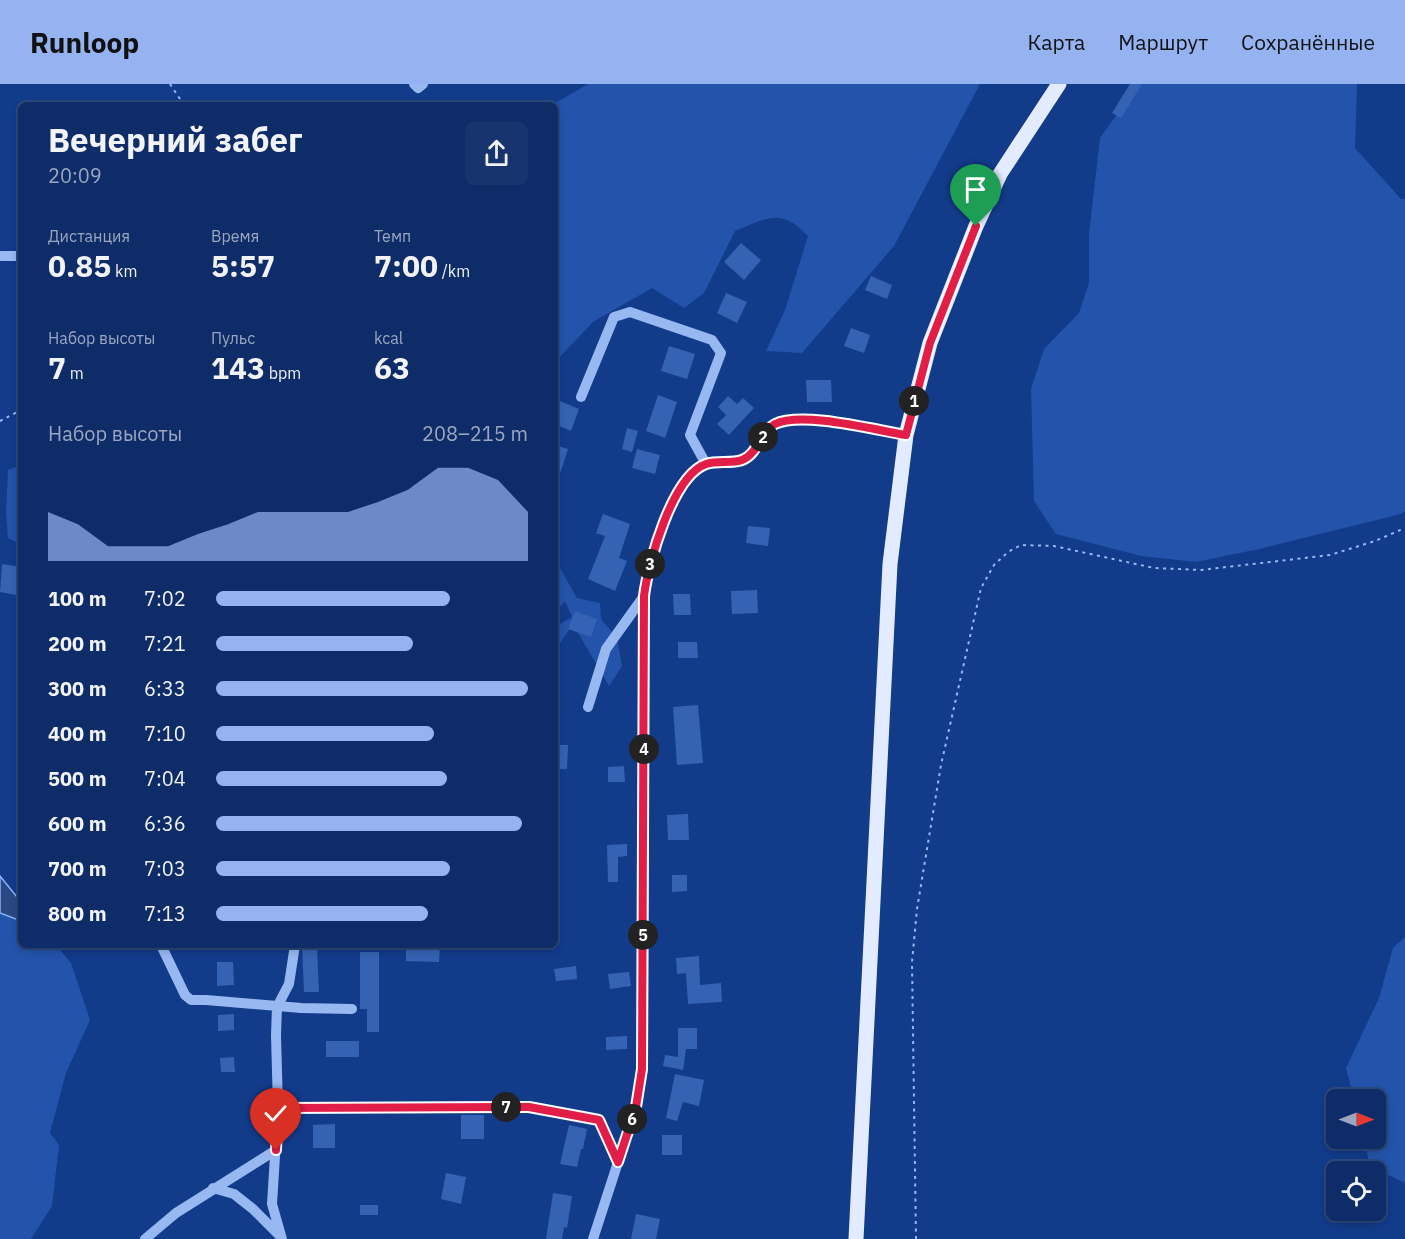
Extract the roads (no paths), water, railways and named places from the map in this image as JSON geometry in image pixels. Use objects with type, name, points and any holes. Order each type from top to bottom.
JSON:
[{"type":"main road","points":[[856,1239],[890,564],[906,435],[930,343],[976,226],[1000,174],[1059,84]]},
{"type":"street","points":[[414,84],[418,88],[423,84]]},
{"type":"street","points":[[0,256],[18,256]]},
{"type":"street","points":[[581,397],[614,317],[630,312],[712,340],[721,353],[690,435],[706,464]]},
{"type":"street","points":[[593,1239],[636,1107],[642,1069],[644,596],[646,578],[658,537],[670,508],[683,485],[694,472],[706,464],[744,460],[772,425],[783,420],[817,420],[906,435]]},
{"type":"street","points":[[588,707],[606,649],[644,596]]},
{"type":"street","points":[[162,948],[185,995],[191,1000],[352,1010]]},
{"type":"street","points":[[281,1238],[272,1204],[278,1108],[277,1007],[289,984],[294,948]]},
{"type":"street","points":[[278,1108],[529,1107],[599,1120],[618,1162]]},
{"type":"street","points":[[145,1239],[176,1213],[276,1150]]},
{"type":"street","points":[[213,1188],[234,1194],[254,1209],[281,1238]]}]
